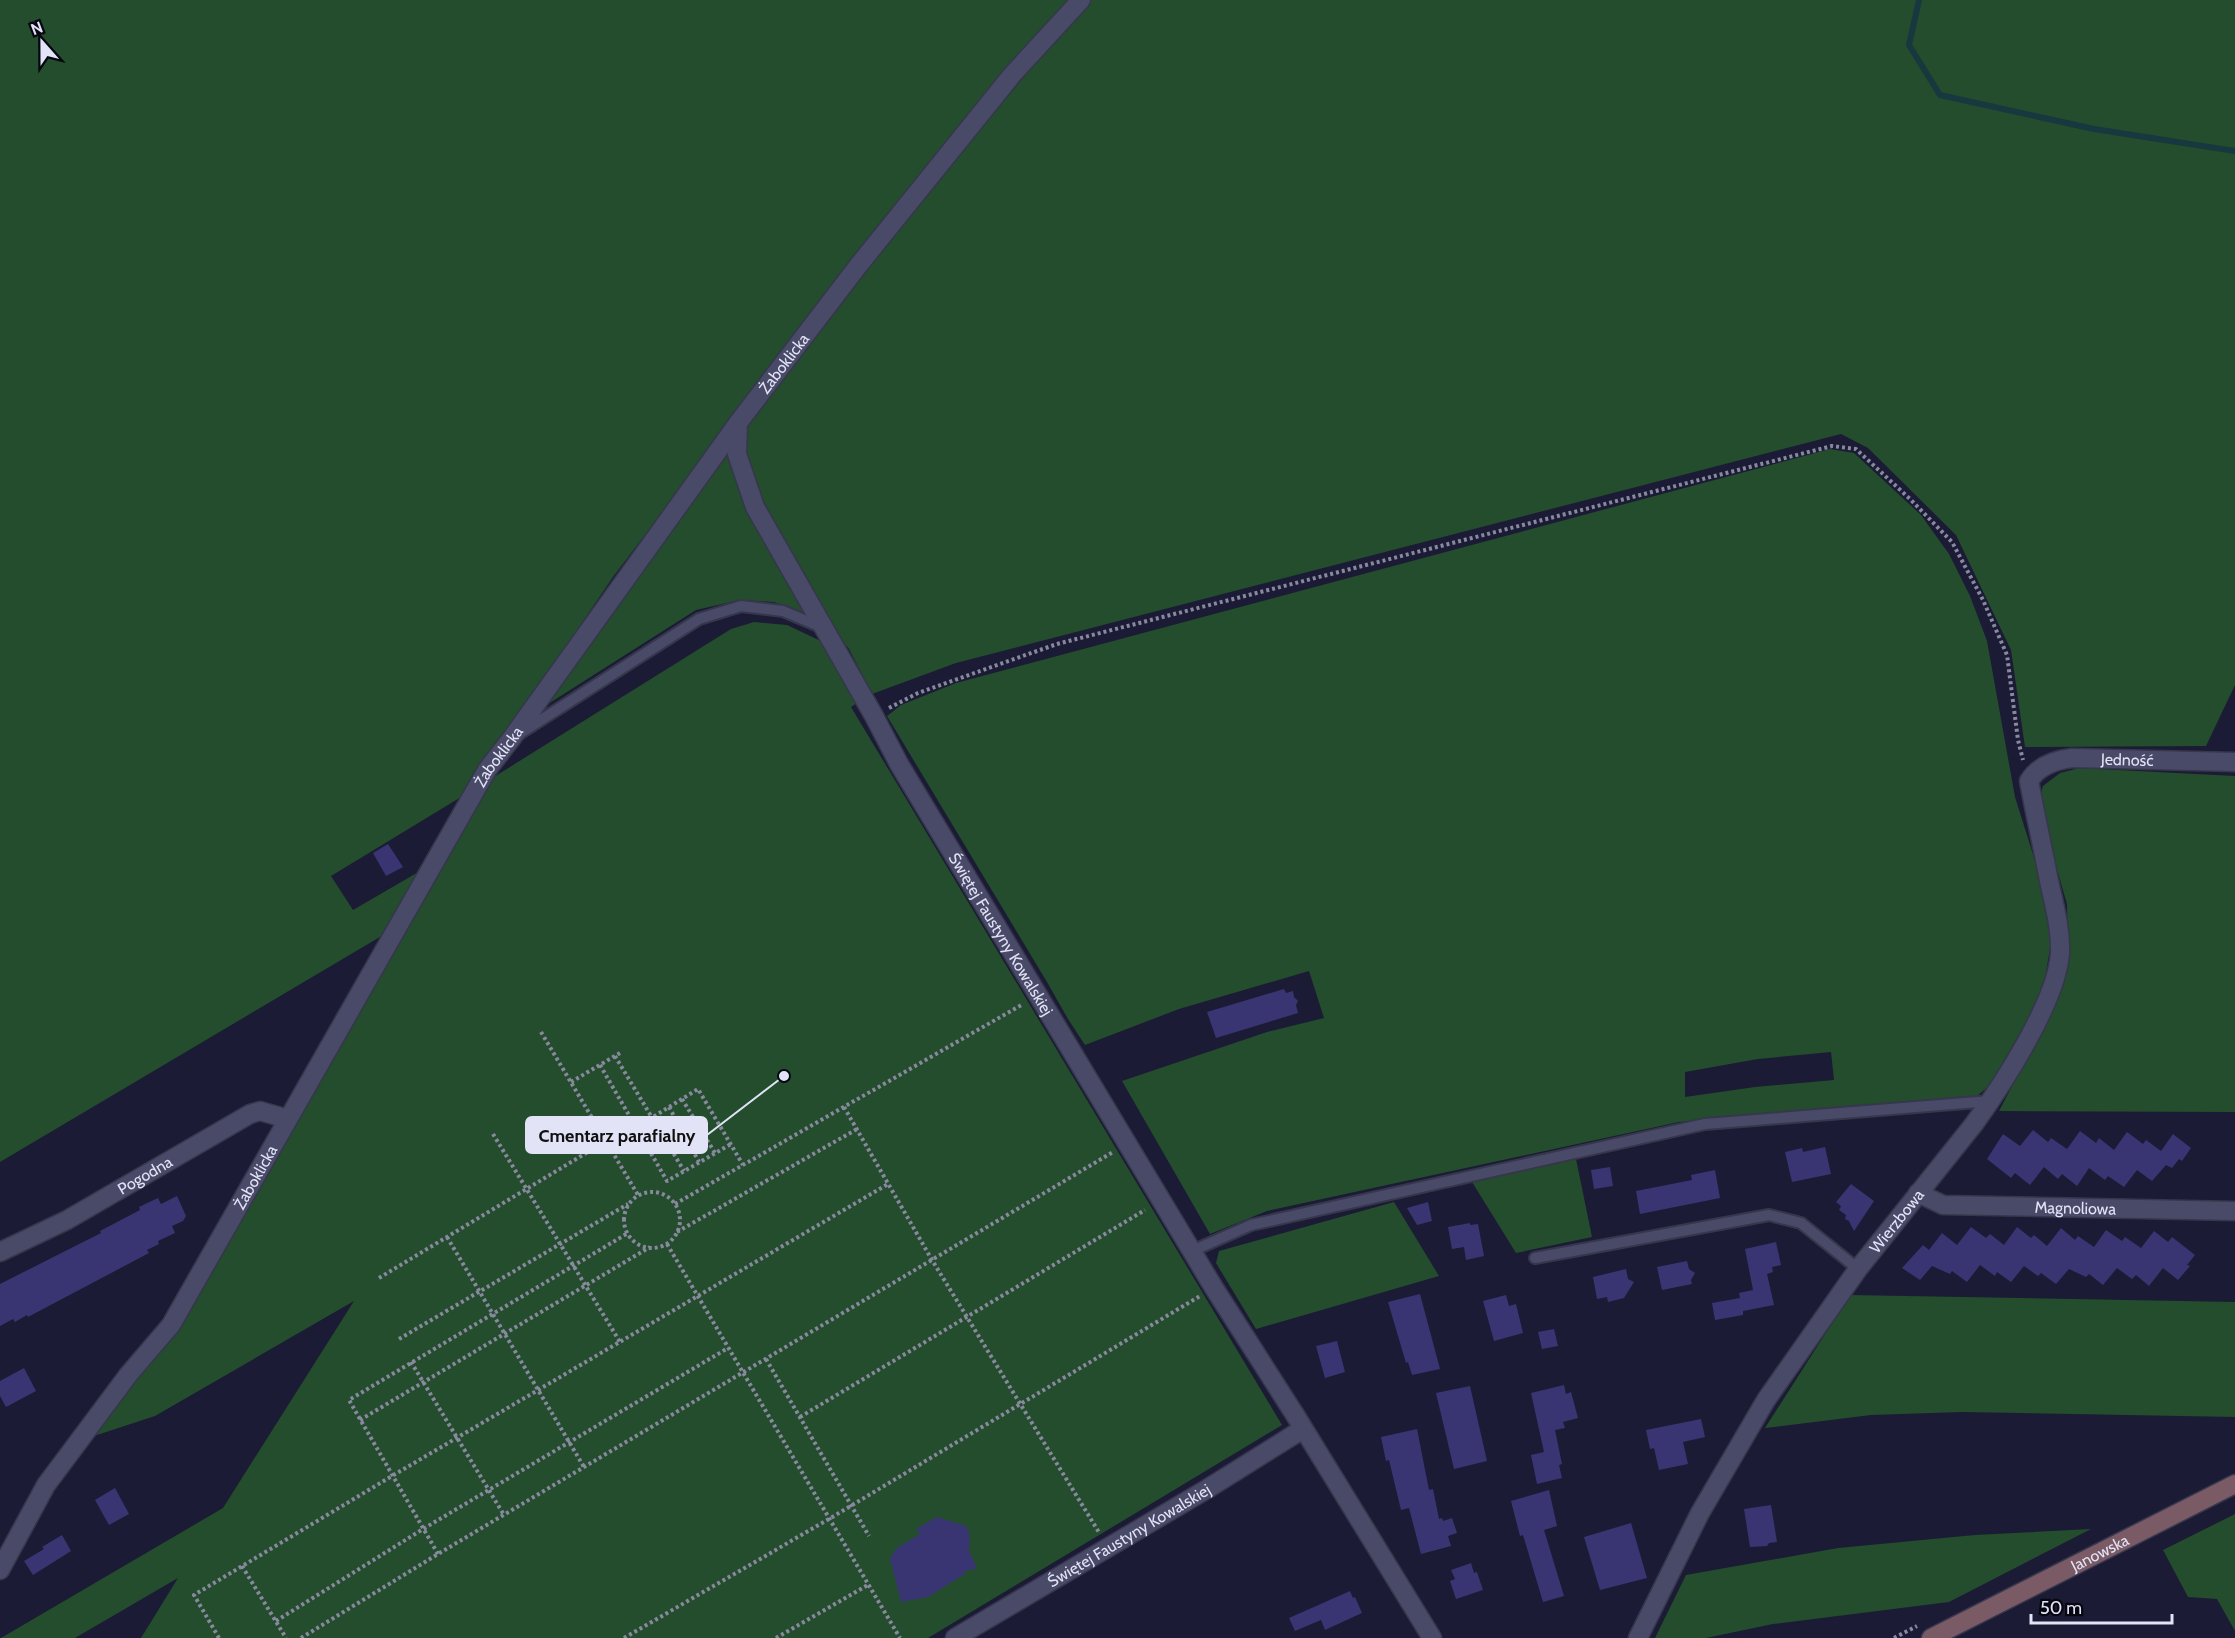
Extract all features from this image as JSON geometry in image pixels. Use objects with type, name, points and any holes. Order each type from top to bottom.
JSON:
[{"type":"main road","name":"Janowska","points":[[1931,1638],[2235,1484]]},
{"type":"street","name":"Żaboklicka","points":[[0,1570],[46,1485],[129,1374],[171,1325],[486,770],[511,739],[738,423],[858,266],[1005,84],[1081,0]]},
{"type":"street","name":"Świętej Faustyny Kowalskiej","points":[[738,423],[737,454],[755,507],[899,764],[1214,1288],[1432,1638]]},
{"type":"street","name":"Jedność","points":[[2029,781],[2033,774],[2052,763],[2072,758],[2235,762]]},
{"type":"street","name":"Wierzbowa","points":[[1638,1638],[1700,1513],[1766,1400],[1858,1269],[1991,1101],[2043,1011],[2060,953],[2057,919],[2029,781]]},
{"type":"street","name":"Pogodna","points":[[0,1252],[67,1220],[250,1114],[260,1111],[288,1119]]},
{"type":"street","name":"Magnoliowa","points":[[1918,1194],[1943,1206],[2235,1211]]},
{"type":"street","name":"Świętej Faustyny Kowalskiej","points":[[955,1638],[1303,1429]]},
{"type":"lane","points":[[511,739],[699,619],[741,606],[783,611],[824,628]]},
{"type":"lane","points":[[1192,1251],[1251,1225],[1705,1124],[1991,1101]]},
{"type":"lane","points":[[1535,1258],[1769,1215],[1801,1223],[1858,1269]]},
{"type":"path","points":[[874,716],[918,693],[1057,644],[1832,446],[1856,449],[1952,542],[1983,600],[2007,655],[2018,740],[2029,781]]},
{"type":"path","points":[[675,1204],[1039,995]]},
{"type":"path","points":[[541,1032],[638,1195]]},
{"type":"path","points":[[571,1082],[620,1053]]},
{"type":"path","points":[[615,1056],[684,1171]]},
{"type":"path","points":[[600,1065],[667,1181],[731,1144]]},
{"type":"path","points":[[378,1278],[526,1189],[636,1128],[698,1089],[743,1165]]},
{"type":"path","points":[[682,1099],[715,1153]]},
{"type":"path","points":[[669,1107],[699,1162]]},
{"type":"path","points":[[844,1107],[932,1260],[1102,1538]]},
{"type":"path","points":[[677,1232],[857,1129]]},
{"type":"path","points":[[493,1134],[620,1342]]},
{"type":"path","points":[[302,1638],[438,1554],[1127,1144]]},
{"type":"path","points":[[219,1638],[194,1595],[888,1184]]},
{"type":"path","points":[[399,1339],[628,1204],[638,1195],[650,1191],[662,1193],[675,1204],[679,1211],[680,1224],[677,1232],[667,1244],[655,1248],[642,1246],[625,1228],[624,1216],[628,1204]]},
{"type":"path","points":[[800,1418],[1145,1210]]},
{"type":"path","points":[[438,1554],[349,1400],[628,1233]]},
{"type":"path","points":[[447,1237],[584,1467]]},
{"type":"path","points":[[667,1244],[899,1638]]},
{"type":"path","points":[[360,1420],[650,1247]]},
{"type":"path","points":[[624,1638],[851,1506],[1214,1288]]},
{"type":"path","points":[[276,1621],[423,1529],[728,1348]]},
{"type":"path","points":[[766,1359],[869,1536]]},
{"type":"path","points":[[411,1362],[504,1515]]},
{"type":"path","points":[[242,1566],[286,1638]]},
{"type":"path","points":[[776,1638],[868,1585]]},
{"type":"green space","points":[[0,0],[1073,0],[970,116],[873,235],[613,577],[466,794],[331,876],[353,910],[427,867],[390,931],[0,1162]]},
{"type":"green space","points":[[1089,0],[2235,0],[2235,685],[2206,746],[2025,747],[2011,650],[1956,535],[1868,448],[1841,434],[956,663],[872,694],[849,649],[824,620],[759,507],[742,446],[749,421],[896,228]]},
{"type":"green space","points":[[733,436],[735,466],[817,620],[774,602],[740,600],[696,610],[537,711]]},
{"type":"green space","points":[[1830,449],[1854,453],[1921,515],[1949,554],[1970,596],[1987,641],[2015,797],[2042,883],[2052,937],[2042,996],[1989,1086],[1976,1097],[1679,1122],[1267,1211],[1210,1234],[1122,1081],[1267,1032],[1324,1018],[1309,971],[1179,1009],[1085,1045],[887,716],[901,705],[956,683]],"holes":[[[1831,1052],[1834,1080],[1755,1087],[1685,1097],[1685,1072],[1758,1059]]]},
{"type":"green space","points":[[754,622],[787,625],[825,643],[860,701],[851,707],[1282,1425],[928,1638],[141,1638],[178,1578],[75,1638],[1,1638],[223,1508],[354,1301],[155,1416],[91,1437],[131,1386],[489,780],[731,629]]},
{"type":"green space","points":[[2079,768],[2235,776],[2235,1112],[1999,1111],[2042,1029],[2068,961],[2067,904],[2038,805],[2043,786],[2060,773]]},
{"type":"green space","points":[[1576,1159],[1592,1237],[1516,1253],[1472,1182]]},
{"type":"green space","points":[[1394,1202],[1439,1276],[1256,1329],[1216,1263],[1219,1251]]},
{"type":"green space","points":[[1850,1295],[2235,1302],[2235,1417],[1962,1412],[1871,1415],[1765,1428]]},
{"type":"green space","points":[[2235,1514],[2235,1631],[2217,1599],[2188,1597],[2163,1550]]},
{"type":"green space","points":[[2091,1529],[1949,1602],[1773,1624],[1706,1638],[1655,1638],[1686,1575],[1838,1548],[1975,1535]]},
{"type":"building","points":[[388,844],[403,867],[386,876],[373,853]]},
{"type":"building","points":[[1284,989],[1286,993],[1293,991],[1298,1001],[1296,1005],[1298,1013],[1216,1038],[1207,1012]]},
{"type":"building","points":[[2033,1130],[2048,1142],[2051,1138],[2067,1149],[2080,1131],[2096,1143],[2099,1138],[2114,1150],[2127,1132],[2143,1144],[2146,1140],[2161,1151],[2173,1134],[2191,1148],[2182,1161],[2179,1159],[2172,1168],[2166,1165],[2152,1181],[2137,1170],[2124,1187],[2108,1176],[2105,1180],[2089,1168],[2077,1186],[2062,1174],[2058,1179],[2044,1167],[2030,1185],[2015,1173],[2011,1178],[1987,1159],[2003,1134],[2020,1146]]},
{"type":"building","points":[[1825,1147],[1831,1174],[1792,1182],[1785,1152],[1802,1148],[1803,1152]]},
{"type":"building","points":[[1610,1167],[1613,1186],[1594,1189],[1591,1170]]},
{"type":"building","points":[[1715,1170],[1720,1198],[1640,1214],[1636,1191],[1692,1180],[1691,1175]]},
{"type":"building","points":[[1851,1184],[1874,1201],[1854,1231],[1849,1221],[1845,1219],[1846,1215],[1839,1210],[1841,1206],[1836,1202]]},
{"type":"building","points":[[177,1196],[186,1216],[183,1221],[172,1226],[175,1233],[158,1241],[159,1244],[147,1250],[149,1253],[28,1317],[27,1315],[15,1322],[13,1319],[0,1326],[0,1284],[101,1233],[100,1231],[140,1210],[139,1207],[158,1198],[161,1204]]},
{"type":"building","points":[[1428,1202],[1432,1221],[1417,1225],[1407,1208]]},
{"type":"building","points":[[1470,1223],[1470,1225],[1478,1224],[1484,1256],[1466,1260],[1464,1247],[1452,1249],[1448,1227]]},
{"type":"building","points":[[1971,1227],[1986,1238],[1990,1234],[2004,1245],[2017,1227],[2031,1238],[2034,1235],[2047,1246],[2061,1228],[2075,1240],[2078,1236],[2094,1247],[2106,1230],[2122,1241],[2125,1237],[2141,1248],[2154,1231],[2168,1242],[2172,1237],[2195,1255],[2187,1265],[2190,1266],[2178,1280],[2163,1268],[2149,1286],[2136,1275],[2132,1279],[2117,1268],[2103,1285],[2089,1274],[2086,1277],[2069,1269],[2056,1284],[2041,1273],[2038,1276],[2024,1266],[2011,1282],[1997,1272],[1995,1276],[1980,1265],[1967,1282],[1952,1271],[1950,1274],[1932,1266],[1920,1280],[1902,1268],[1923,1245],[1929,1250],[1942,1233],[1957,1245]]},
{"type":"building","points":[[1776,1242],[1781,1265],[1772,1267],[1773,1272],[1767,1274],[1774,1305],[1743,1311],[1743,1315],[1715,1320],[1712,1303],[1740,1298],[1739,1293],[1753,1290],[1745,1249]]},
{"type":"building","points":[[1687,1261],[1689,1269],[1695,1273],[1691,1280],[1692,1284],[1662,1290],[1657,1267]]},
{"type":"building","points":[[1626,1269],[1628,1279],[1634,1282],[1624,1298],[1608,1302],[1607,1297],[1597,1299],[1593,1277]]},
{"type":"building","points":[[1420,1294],[1440,1369],[1412,1375],[1408,1362],[1406,1363],[1388,1302]]},
{"type":"building","points":[[1506,1295],[1509,1306],[1516,1304],[1523,1333],[1494,1341],[1483,1301]]},
{"type":"building","points":[[1554,1329],[1558,1346],[1542,1349],[1538,1332]]},
{"type":"building","points":[[1337,1341],[1345,1372],[1325,1378],[1316,1346]]},
{"type":"building","points":[[24,1368],[36,1391],[6,1407],[0,1396],[0,1381]]},
{"type":"building","points":[[1564,1385],[1566,1394],[1571,1392],[1578,1418],[1563,1422],[1565,1428],[1555,1430],[1562,1464],[1559,1465],[1562,1478],[1537,1484],[1531,1455],[1544,1452],[1531,1393]]},
{"type":"building","points":[[1470,1386],[1487,1461],[1454,1469],[1436,1393]]},
{"type":"building","points":[[1701,1419],[1705,1437],[1683,1442],[1688,1464],[1659,1470],[1654,1448],[1650,1449],[1646,1430]]},
{"type":"building","points":[[1417,1429],[1429,1490],[1433,1489],[1439,1519],[1442,1518],[1443,1521],[1452,1518],[1457,1533],[1448,1536],[1451,1546],[1421,1554],[1409,1508],[1401,1510],[1381,1437]]},
{"type":"building","points":[[115,1488],[129,1514],[109,1525],[95,1500]]},
{"type":"building","points":[[1549,1490],[1557,1526],[1544,1530],[1564,1596],[1543,1602],[1523,1535],[1520,1536],[1511,1501]]},
{"type":"building","points":[[1771,1505],[1777,1542],[1769,1543],[1767,1546],[1750,1547],[1744,1509]]},
{"type":"building","points":[[937,1517],[966,1526],[969,1532],[970,1546],[968,1548],[977,1569],[967,1570],[963,1575],[928,1597],[901,1602],[890,1558],[897,1548],[920,1534],[916,1529]]},
{"type":"building","points":[[1631,1523],[1647,1578],[1600,1590],[1584,1537]]},
{"type":"building","points":[[62,1535],[71,1551],[33,1575],[24,1561]]},
{"type":"building","points":[[1471,1563],[1474,1573],[1477,1572],[1483,1590],[1456,1599],[1450,1581],[1455,1579],[1451,1570]]},
{"type":"building","points":[[1350,1591],[1362,1613],[1325,1630],[1321,1620],[1295,1631],[1289,1618]]},
{"type":"waterway","points":[[1919,0],[1909,45],[1940,95],[2094,129],[2235,151]]},
{"type":"place","name":"Cmentarz parafialny","points":[[784,1076]]}]
